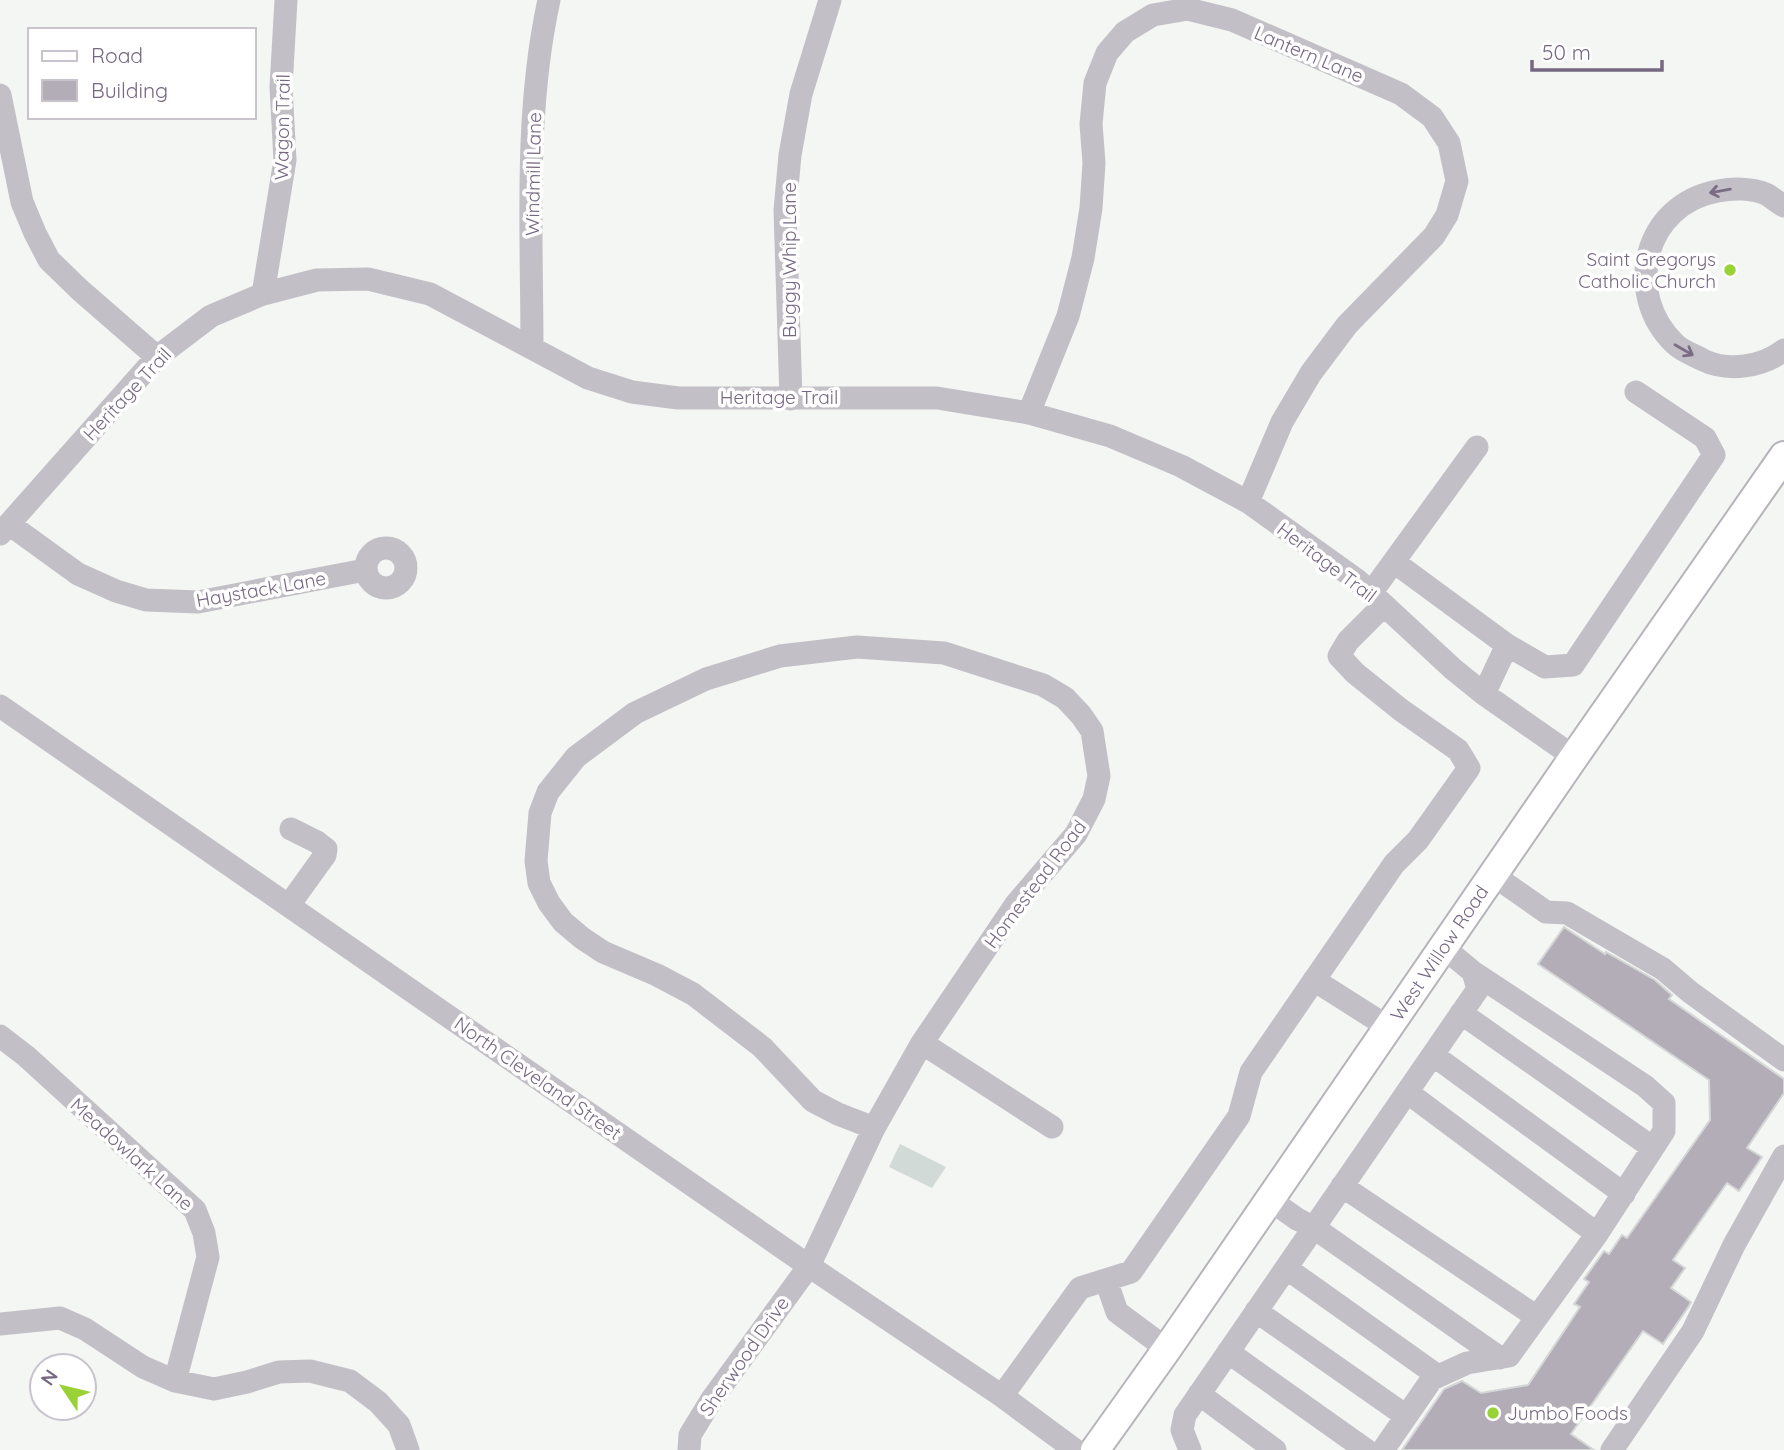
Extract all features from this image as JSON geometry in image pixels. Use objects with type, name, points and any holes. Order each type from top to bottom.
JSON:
[{"type":"main road","name":"West Willow Road","points":[[1095,1450],[1784,456]]},
{"type":"street","name":"Wagon Trail","points":[[263,294],[285,160],[281,87],[286,0]]},
{"type":"street","name":"Windmill Lane","points":[[532,348],[531,161],[534,102],[543,26],[549,0]]},
{"type":"street","name":"Buggy Whip Lane","points":[[791,399],[785,210],[789,155],[801,94],[830,0]]},
{"type":"street","name":"Lantern Lane","points":[[1029,413],[1068,316],[1083,258],[1091,208],[1094,163],[1091,124],[1095,83],[1107,53],[1125,32],[1153,15],[1188,9],[1232,20],[1401,94],[1432,117],[1449,143],[1457,181],[1447,215],[1434,236],[1347,325],[1311,373],[1282,422],[1248,502]]},
{"type":"street","points":[[0,95],[7,165],[49,260],[157,356]]},
{"type":"street","points":[[1784,206],[1766,194],[1734,188],[1703,194],[1676,209],[1656,233],[1646,263],[1646,296],[1656,322],[1676,346],[1714,365],[1725,366],[1747,366],[1776,356],[1784,350]]},
{"type":"street","name":"Heritage Trail","points":[[5,529],[157,356],[211,316],[263,294],[317,280],[368,279],[430,295],[588,378],[632,392],[678,398],[937,398],[1029,413],[1110,436],[1181,466],[1248,502],[1357,580],[1484,694],[1574,757]]},
{"type":"street","points":[[1394,562],[1507,645],[1545,667],[1573,665],[1714,455],[1705,438],[1636,392]]},
{"type":"street","points":[[1002,1396],[1080,1288],[1131,1272],[1239,1116],[1251,1072],[1394,864],[1418,840],[1469,768],[1458,750],[1373,688],[1339,656],[1378,599],[1394,562],[1477,447]]},
{"type":"street","name":"Haystack Lane","points":[[5,529],[78,574],[146,600],[198,602],[365,570]]},
{"type":"street","points":[[1484,694],[1507,645]]},
{"type":"street","name":"Homestead Road","points":[[809,1266],[874,1128],[922,1043],[1016,904],[1076,834],[1087,817],[1099,776],[1092,732],[1065,698],[1043,685],[1019,675],[944,653],[857,647],[780,656],[706,679],[635,713],[576,757],[548,792],[540,813],[536,839],[538,883],[563,922],[603,952],[694,994],[762,1047],[813,1101],[874,1128]]},
{"type":"street","name":"North Cleveland Street","points":[[0,706],[809,1266],[1002,1396],[1075,1450]]},
{"type":"street","points":[[289,905],[326,855],[326,849],[317,842],[292,829]]},
{"type":"street","points":[[1493,875],[1546,912],[1567,913],[1663,969],[1690,992],[1784,1060]]},
{"type":"street","points":[[1383,1450],[1432,1379],[1467,1363],[1509,1356],[1597,1234],[1664,1131],[1664,1103],[1645,1086],[1473,972],[1443,947]]},
{"type":"street","points":[[1190,1450],[1182,1430],[1185,1415],[1478,989],[1473,972]]},
{"type":"street","points":[[1314,980],[1388,1027]]},
{"type":"street","points":[[1461,1013],[1653,1148]]},
{"type":"street","name":"Meadowlark Lane","points":[[0,1036],[26,1056],[195,1210],[204,1233],[208,1257],[175,1381]]},
{"type":"street","points":[[922,1043],[1052,1127]]},
{"type":"street","points":[[1433,1055],[1624,1194]]},
{"type":"street","points":[[1406,1092],[1597,1234]]},
{"type":"street","points":[[1612,1450],[1693,1331],[1734,1245],[1784,1156]]},
{"type":"street","points":[[1342,1186],[1537,1317]]},
{"type":"street","points":[[1270,1200],[1500,1358]]},
{"type":"street","name":"Sherwood Drive","points":[[689,1450],[690,1434],[712,1399],[809,1266]]},
{"type":"street","points":[[1286,1268],[1438,1376]]},
{"type":"street","points":[[1106,1280],[1117,1312],[1167,1349]]},
{"type":"street","points":[[1256,1311],[1406,1416]]},
{"type":"street","points":[[0,1324],[60,1318],[85,1329],[143,1367],[175,1381],[214,1389],[279,1372],[310,1371],[350,1381],[377,1402],[399,1425],[408,1450]]},
{"type":"street","points":[[1228,1352],[1366,1450]]},
{"type":"street","points":[[1199,1394],[1275,1450]]},
{"type":"shaded area","points":[[900,1144],[946,1167],[932,1188],[889,1167]]},
{"type":"building","points":[[1564,927],[1605,954],[1606,952],[1655,980],[1672,995],[1669,999],[1784,1079],[1784,1093],[1747,1148],[1762,1157],[1739,1191],[1727,1183],[1673,1260],[1685,1268],[1671,1288],[1691,1302],[1689,1306],[1663,1344],[1643,1331],[1571,1434],[1594,1450],[1402,1450],[1444,1389],[1462,1381],[1481,1393],[1528,1385],[1580,1307],[1574,1304],[1589,1282],[1584,1279],[1604,1251],[1609,1254],[1622,1235],[1627,1238],[1710,1120],[1709,1080],[1538,964]]},
{"type":"place","name":"Saint Gregorys Catholic Church","points":[[1730,270]]},
{"type":"place","name":"Jumbo Foods","points":[[1493,1413]]}]
